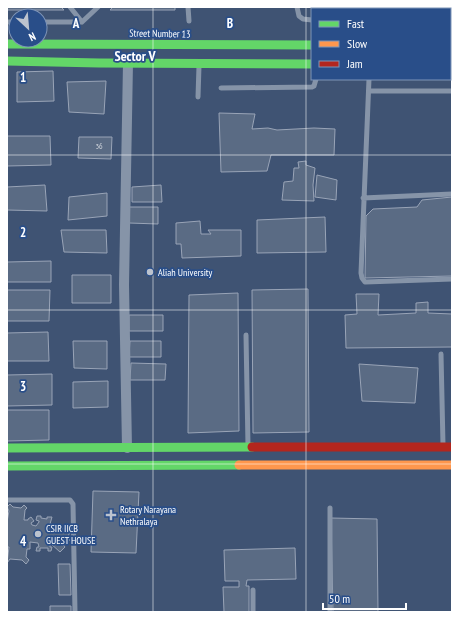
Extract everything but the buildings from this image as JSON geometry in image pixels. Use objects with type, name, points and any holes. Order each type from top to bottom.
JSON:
[{"type":"street","name":"Street Number 13","points":[[7,61],[99,54],[116,43],[311,45]]},
{"type":"street","name":"Street Number 13","points":[[7,44],[99,54],[128,63],[311,64]]},
{"type":"street","points":[[126,448],[124,278],[128,63]]},
{"type":"street","points":[[7,448],[448,447]]},
{"type":"street","points":[[161,466],[163,448]]},
{"type":"street","points":[[7,466],[452,465]]},
{"type":"lane","points":[[70,7],[82,22]]},
{"type":"lane","points":[[48,22],[82,22],[98,7]]},
{"type":"lane","points":[[188,7],[188,21]]},
{"type":"lane","points":[[297,7],[299,16],[303,19],[311,20]]},
{"type":"lane","points":[[198,97],[199,64]]},
{"type":"lane","points":[[221,88],[312,87],[314,86],[316,80]]},
{"type":"lane","points":[[369,80],[360,273],[362,278],[365,282],[452,279]]},
{"type":"lane","points":[[368,91],[452,91]]},
{"type":"lane","points":[[363,198],[452,194]]},
{"type":"lane","points":[[246,334],[248,447]]},
{"type":"lane","points":[[441,354],[448,447]]},
{"type":"lane","points":[[7,500],[70,500],[72,502],[75,612]]},
{"type":"lane","points":[[330,508],[330,612]]},
{"type":"lane","points":[[253,590],[253,612]]},
{"type":"traffic: fast","points":[[7,44],[311,45]]},
{"type":"traffic: fast","points":[[7,61],[311,64]]},
{"type":"traffic: fast","points":[[7,448],[252,447]]},
{"type":"traffic: fast","points":[[7,466],[239,465]]},
{"type":"traffic: slow","points":[[239,465],[452,465]]},
{"type":"traffic: jam","points":[[252,447],[452,447]]},
{"type":"place","name":"Aliah University","points":[[150,272]]},
{"type":"place","name":"Rotary Narayana Nethralaya","points":[[111,515]]},
{"type":"place","name":"CSIR IICB GUEST HOUSE","points":[[38,534]]},
{"type":"district","name":"Sector V","points":[[135,56]]}]
